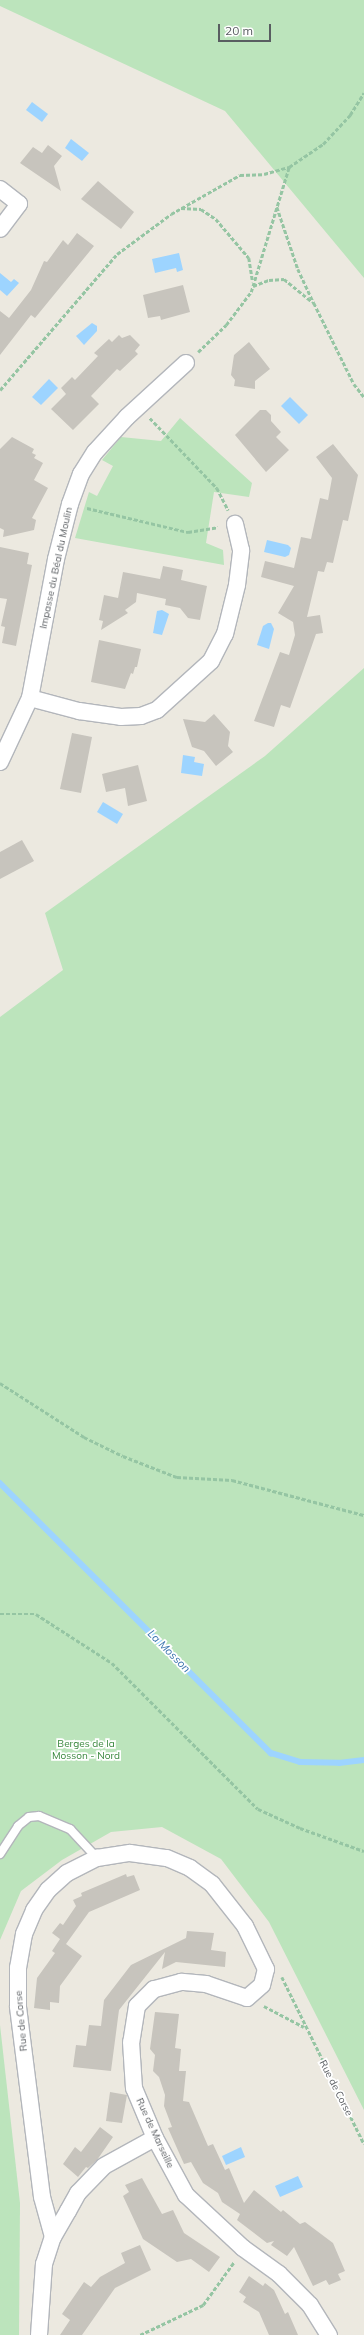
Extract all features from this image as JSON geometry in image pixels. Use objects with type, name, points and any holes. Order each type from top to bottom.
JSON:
[{"type":"street","points":[[0,189],[19,204],[0,229]]},
{"type":"street","name":"Impasse du Béal du Moulin","points":[[0,762],[30,698],[56,559],[70,504],[81,474],[95,452],[138,407],[186,363]]},
{"type":"street","points":[[30,698],[79,711],[121,717],[141,716],[157,710],[211,661],[225,634],[236,586],[241,550],[235,524]]},
{"type":"street","name":"Rue de Corse","points":[[53,2237],[42,2197],[18,2006],[18,1968],[24,1934],[41,1900],[67,1874],[97,1858],[130,1853],[167,1858],[190,1868],[206,1880],[245,1926],[266,1969],[262,1985],[247,1998]]},
{"type":"street","name":"Rue de Marseille","points":[[247,1998],[206,1984],[181,1982],[154,1989],[138,2006],[130,2042],[134,2088],[155,2138],[186,2195],[243,2248],[279,2274],[310,2305],[329,2335]]},
{"type":"street","points":[[38,2335],[44,2264],[53,2237],[78,2193],[104,2166],[155,2138]]},
{"type":"lane","points":[[0,1854],[18,1826],[29,1817],[39,1816],[70,1829],[97,1858]]},
{"type":"path","points":[[0,390],[117,254],[181,208],[240,175],[264,174],[289,167],[323,144],[350,115],[364,93]]},
{"type":"path","points":[[186,363],[226,326],[253,285],[289,167]]},
{"type":"path","points":[[277,206],[298,268],[314,304],[354,384],[364,397]]},
{"type":"path","points":[[181,208],[201,209],[216,219],[249,258],[253,285]]},
{"type":"path","points":[[253,285],[269,280],[284,279],[314,304]]},
{"type":"path","points":[[70,504],[188,532],[235,524],[217,488],[138,407]]},
{"type":"path","points":[[0,1383],[84,1437],[123,1456],[177,1477],[232,1480],[364,1515]]},
{"type":"path","points":[[0,1614],[36,1614],[112,1663],[258,1809],[300,1828],[364,1851]]},
{"type":"path","name":"Rue de Corse","points":[[280,1973],[304,2027],[364,2144]]},
{"type":"path","points":[[247,1998],[304,2027]]},
{"type":"path","points":[[140,2335],[202,2305],[243,2248]]},
{"type":"green space","points":[[0,0],[364,0],[364,278],[225,111],[0,6]]},
{"type":"green space","points":[[180,418],[252,483],[249,497],[214,492],[206,543],[223,550],[224,565],[75,538],[89,492],[97,496],[113,466],[102,460],[121,437],[161,441]]},
{"type":"green space","name":"Berges de la Mosson - Nord","points":[[364,668],[364,2110],[269,1922],[221,1859],[162,1827],[111,1832],[62,1860],[21,1891],[0,1940],[0,1017],[63,970],[45,913],[265,756]]},
{"type":"green space","points":[[0,2025],[20,2203],[19,2335],[0,2335]]},
{"type":"water","points":[[32,102],[48,114],[42,122],[26,110]]},
{"type":"water","points":[[71,139],[89,153],[82,161],[65,148]]},
{"type":"water","points":[[179,253],[183,270],[177,272],[176,268],[155,273],[152,259]]},
{"type":"water","points":[[0,273],[11,282],[14,279],[19,283],[7,296],[0,290]]},
{"type":"water","points":[[92,323],[97,326],[97,331],[84,345],[76,336]]},
{"type":"water","points":[[49,379],[58,388],[41,405],[32,397]]},
{"type":"water","points":[[290,397],[308,415],[299,424],[281,406]]},
{"type":"water","points":[[267,540],[288,545],[291,548],[289,555],[285,557],[264,552]]},
{"type":"water","points":[[162,610],[169,614],[162,635],[153,633],[157,611]]},
{"type":"water","points":[[271,623],[274,629],[269,649],[257,645],[263,626]]},
{"type":"water","points":[[183,755],[195,757],[194,762],[204,764],[202,776],[181,773]]},
{"type":"water","points":[[103,802],[123,814],[117,824],[97,812]]},
{"type":"water","points":[[241,2147],[245,2157],[226,2165],[222,2156]]},
{"type":"water","points":[[298,2176],[303,2187],[280,2197],[275,2186]]},
{"type":"building","points":[[48,145],[62,156],[54,166],[61,191],[20,163],[33,147],[42,153]]},
{"type":"building","points":[[98,181],[134,212],[121,229],[81,199]]},
{"type":"building","points":[[77,233],[94,246],[35,318],[31,315],[0,355],[0,311],[9,318],[31,290],[44,261],[47,262],[63,240],[68,245]]},
{"type":"building","points":[[183,285],[190,312],[161,320],[160,316],[148,318],[143,295]]},
{"type":"building","points":[[119,335],[122,338],[130,335],[140,345],[135,351],[138,354],[120,371],[117,369],[91,396],[99,404],[73,430],[51,409],[66,394],[61,388],[72,377],[75,380],[98,356],[94,353],[109,339],[112,342]]},
{"type":"building","points":[[249,342],[270,369],[255,381],[255,389],[234,386],[235,380],[231,375],[234,355]]},
{"type":"building","points":[[260,410],[266,410],[271,415],[271,421],[281,432],[276,437],[289,450],[266,472],[235,435]]},
{"type":"building","points":[[12,437],[34,449],[32,453],[36,455],[34,458],[43,463],[34,480],[48,488],[32,518],[36,520],[34,530],[3,537],[4,530],[0,528],[0,449]]},
{"type":"building","points":[[333,444],[358,475],[348,521],[343,520],[333,563],[327,562],[324,572],[318,571],[307,617],[320,615],[323,633],[316,634],[290,708],[281,705],[274,727],[254,721],[280,652],[289,655],[295,635],[293,622],[278,613],[294,586],[261,577],[265,561],[294,568],[301,537],[311,539],[320,498],[328,500],[332,478],[316,457]]},
{"type":"building","points":[[0,547],[29,553],[27,564],[32,565],[16,646],[2,643],[5,627],[1,626],[7,599],[0,598]]},
{"type":"building","points":[[163,566],[183,570],[181,580],[207,586],[200,620],[188,618],[180,608],[165,605],[166,599],[137,593],[136,602],[125,610],[128,613],[101,630],[103,621],[99,620],[104,595],[118,598],[123,572],[160,579]]},
{"type":"building","points":[[99,640],[141,649],[137,667],[135,667],[133,674],[131,673],[125,689],[91,682]]},
{"type":"building","points":[[214,714],[230,732],[228,746],[233,752],[216,766],[204,751],[192,747],[183,719],[205,722]]},
{"type":"building","points":[[72,733],[92,737],[81,793],[60,789]]},
{"type":"building","points":[[138,765],[147,801],[128,806],[125,788],[106,792],[102,774]]},
{"type":"building","points":[[22,840],[34,861],[0,879],[0,852]]},
{"type":"building","points":[[126,1874],[127,1877],[134,1875],[140,1890],[89,1912],[66,1944],[82,1956],[60,1986],[59,2003],[50,2002],[50,2010],[34,2008],[37,1978],[55,1953],[52,1951],[60,1939],[52,1933],[60,1923],[63,1925],[76,1906],[73,1900],[82,1896],[81,1893]]},
{"type":"building","points":[[187,1931],[214,1933],[211,1950],[226,1952],[225,1967],[176,1962],[162,1969],[165,1952],[119,2010],[111,2071],[73,2067],[76,2045],[86,2046],[89,2025],[101,2026],[104,2000],[131,1965],[186,1938]]},
{"type":"building","points":[[155,2012],[179,2014],[175,2048],[181,2049],[179,2071],[186,2071],[183,2101],[189,2102],[208,2146],[213,2144],[225,2170],[229,2168],[244,2203],[254,2190],[281,2212],[283,2210],[300,2224],[305,2222],[333,2243],[345,2271],[338,2274],[341,2280],[329,2285],[326,2280],[313,2286],[294,2247],[287,2256],[271,2245],[274,2241],[267,2243],[237,2220],[240,2214],[222,2202],[218,2193],[203,2183],[191,2162],[184,2164],[168,2128],[172,2127],[164,2106],[165,2095],[159,2077],[153,2071],[155,2055],[150,2049]]},
{"type":"building","points":[[110,2092],[127,2095],[122,2123],[106,2121]]},
{"type":"building","points":[[100,2127],[113,2137],[97,2160],[88,2168],[86,2167],[78,2177],[63,2164],[75,2147],[81,2152]]},
{"type":"building","points":[[142,2178],[162,2214],[173,2210],[184,2233],[220,2257],[209,2272],[191,2259],[177,2262],[143,2239],[123,2196],[129,2192],[125,2185]]},
{"type":"building","points":[[140,2245],[151,2270],[115,2288],[82,2335],[60,2335],[70,2320],[62,2314],[84,2282],[91,2287],[100,2277],[125,2263],[121,2253]]},
{"type":"building","points":[[249,2276],[263,2286],[265,2283],[274,2290],[285,2314],[288,2312],[298,2335],[269,2335],[259,2312],[243,2302],[246,2297],[239,2292]]},
{"type":"waterway","name":"La Mosson","points":[[0,1483],[271,1753],[300,1762],[339,1763],[364,1760]]}]
